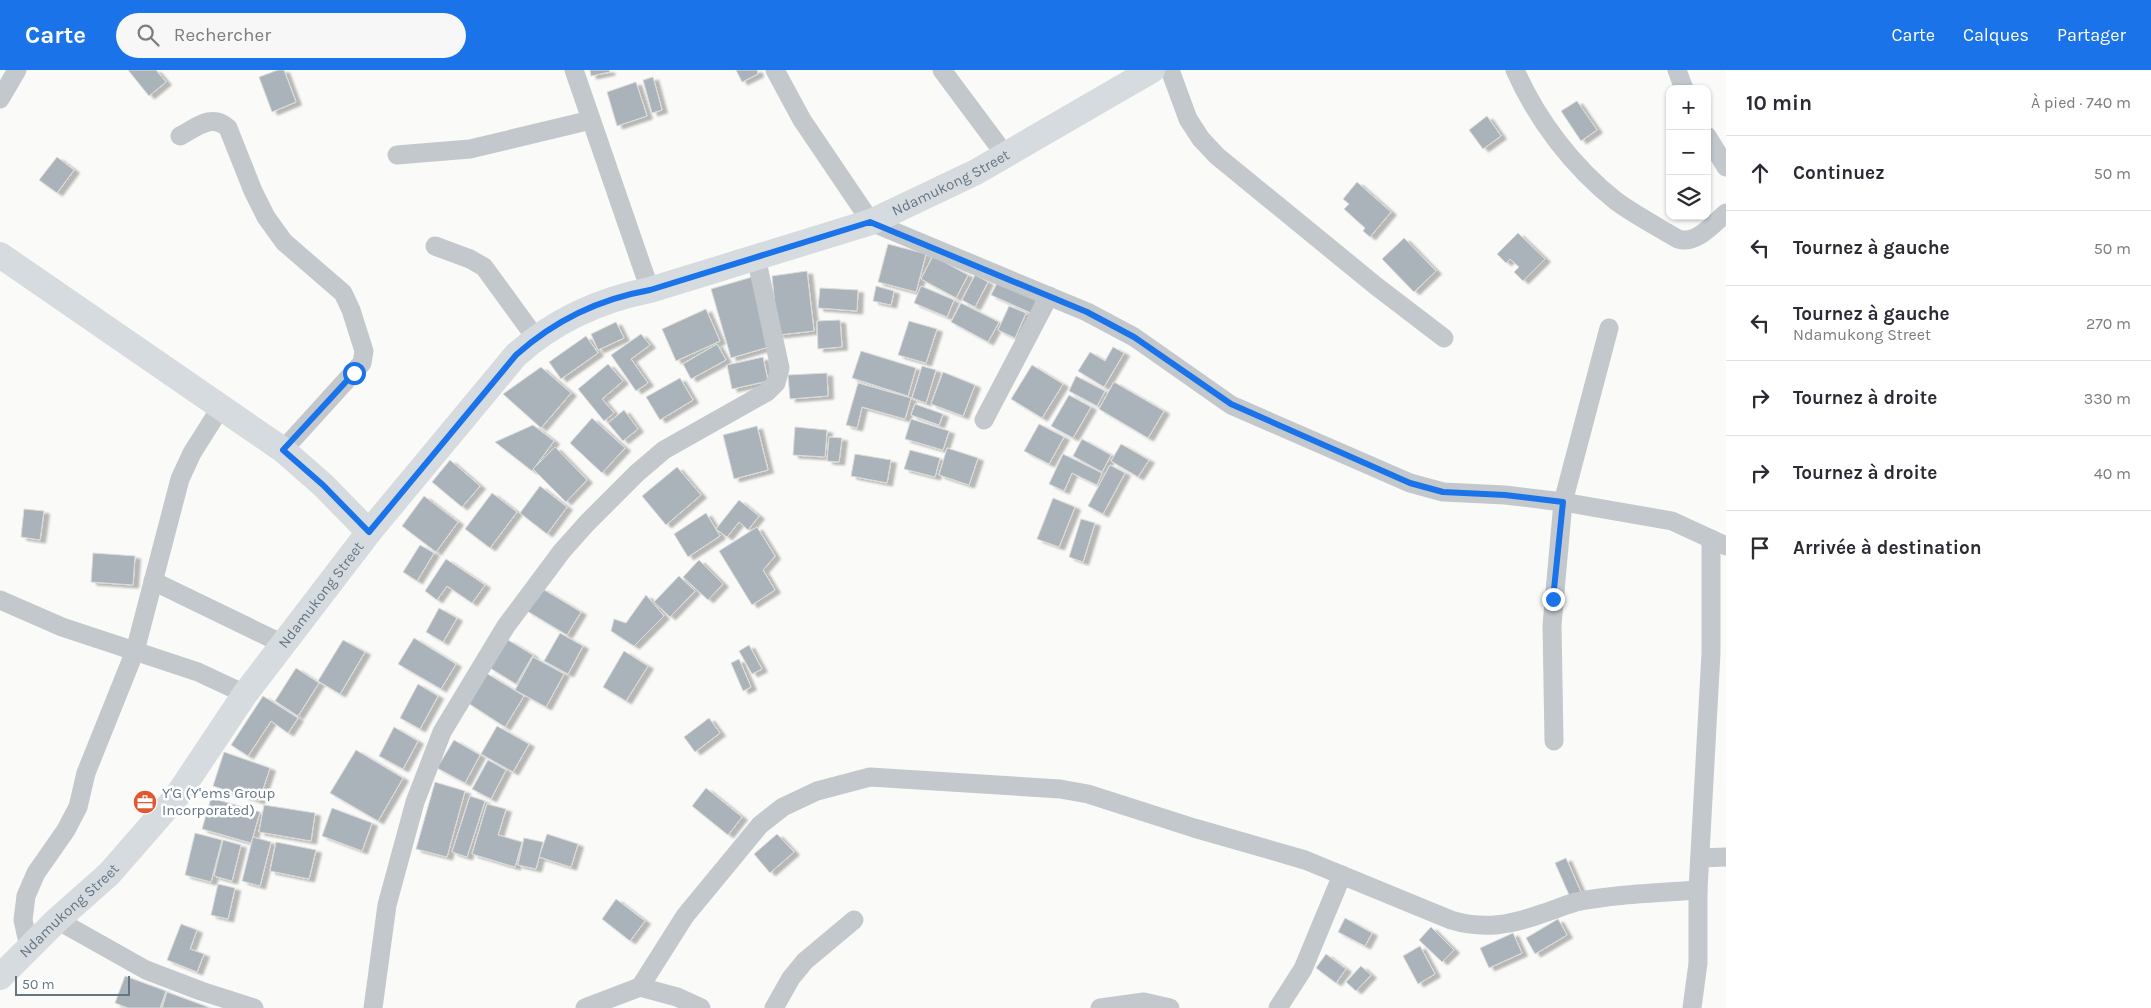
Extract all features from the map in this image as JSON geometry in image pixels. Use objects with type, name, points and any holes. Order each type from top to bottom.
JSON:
[{"type":"main road","name":"Ndamukong Street","points":[[0,977],[57,920],[109,874],[177,796],[245,694],[369,532],[516,355],[536,337],[580,311],[625,294],[650,290],[870,222],[1006,156],[1152,70]]},
{"type":"main road","points":[[3,263],[283,450],[323,485],[369,532]]},
{"type":"street","points":[[0,99],[17,70]]},
{"type":"street","points":[[574,70],[650,290]]},
{"type":"street","points":[[775,70],[802,120],[870,222],[1087,312],[1134,337],[1231,404],[1410,483],[1443,492],[1505,495],[1563,502],[1672,521],[1718,543],[1698,890],[1698,963],[1692,1008]]},
{"type":"street","points":[[942,70],[1006,156]]},
{"type":"street","points":[[1170,70],[1188,119],[1201,139],[1217,156],[1376,286],[1444,338]]},
{"type":"street","points":[[1515,70],[1536,112],[1586,174],[1616,201],[1686,242],[1694,240],[1726,213]]},
{"type":"street","points":[[1677,70],[1683,85]]},
{"type":"street","points":[[180,136],[209,120],[221,122],[228,128],[253,191],[266,217],[284,242],[343,293],[351,310],[364,351],[362,363],[283,450]]},
{"type":"street","points":[[397,155],[470,149],[591,120]]},
{"type":"street","points":[[1711,143],[1726,167]]},
{"type":"street","points":[[435,246],[470,258],[484,267],[536,337]]},
{"type":"street","points":[[373,1008],[387,905],[415,802],[442,732],[506,626],[562,551],[587,522],[637,474],[664,450],[767,392],[776,383],[780,368],[756,256]]},
{"type":"street","points":[[984,420],[1049,296]]},
{"type":"street","points":[[1554,741],[1552,625],[1563,502],[1609,328]]},
{"type":"street","points":[[29,947],[22,920],[26,896],[36,873],[66,830],[78,807],[86,773],[136,652],[180,479],[192,453],[221,407]]},
{"type":"street","points":[[153,581],[283,644]]},
{"type":"street","points":[[0,600],[62,627],[198,672],[245,694]]},
{"type":"street","points":[[640,987],[685,916],[760,825],[783,807],[818,791],[870,777],[1060,789],[1088,794],[1194,828],[1305,860],[1470,926],[1497,926],[1528,919],[1574,903],[1608,897],[1698,890]]},
{"type":"street","points":[[1700,858],[1726,857]]},
{"type":"street","points":[[1278,1008],[1303,969],[1342,874]]},
{"type":"street","points":[[57,920],[146,970],[201,991],[254,1008]]},
{"type":"street","points":[[774,1008],[791,978],[805,961],[854,920]]},
{"type":"street","points":[[585,1008],[640,987],[677,997],[701,1008]]},
{"type":"street","points":[[1100,1008],[1144,1002],[1160,1004],[1170,1008]]},
{"type":"building","points":[[128,70],[156,70],[166,82],[149,96]]},
{"type":"building","points":[[278,70],[284,70],[296,102],[272,112],[259,77]]},
{"type":"building","points":[[590,70],[609,70],[610,72],[591,76]]},
{"type":"building","points":[[736,70],[757,70],[758,74],[742,82]]},
{"type":"building","points":[[653,77],[662,110],[652,113],[643,80]]},
{"type":"building","points":[[636,82],[647,116],[617,126],[607,92]]},
{"type":"building","points":[[1577,101],[1597,130],[1581,141],[1561,111]]},
{"type":"building","points":[[1487,116],[1501,136],[1483,149],[1469,130]]},
{"type":"building","points":[[57,157],[74,170],[57,193],[39,180]]},
{"type":"building","points":[[1357,182],[1391,212],[1370,237],[1363,231],[1365,228],[1344,209],[1349,204],[1343,199]]},
{"type":"building","points":[[1518,233],[1545,259],[1523,281],[1514,272],[1519,267],[1510,259],[1506,263],[1497,254]]},
{"type":"building","points":[[1404,238],[1436,271],[1414,292],[1382,259]]},
{"type":"building","points":[[888,244],[926,254],[916,292],[878,282]]},
{"type":"building","points":[[933,256],[968,275],[956,298],[921,279]]},
{"type":"building","points":[[807,271],[814,331],[778,335],[772,276]]},
{"type":"building","points":[[975,275],[988,282],[975,307],[962,300]]},
{"type":"building","points":[[752,277],[772,346],[731,358],[711,289]]},
{"type":"building","points":[[998,281],[1037,299],[1031,313],[991,295]]},
{"type":"building","points":[[876,286],[894,291],[891,305],[873,301]]},
{"type":"building","points":[[921,286],[954,300],[947,317],[914,303]]},
{"type":"building","points":[[820,288],[858,290],[857,311],[818,308]]},
{"type":"building","points":[[961,303],[999,322],[988,342],[951,322]]},
{"type":"building","points":[[1009,306],[1026,313],[1015,338],[998,330]]},
{"type":"building","points":[[706,309],[720,341],[676,361],[662,329]]},
{"type":"building","points":[[840,320],[842,347],[818,349],[817,321]]},
{"type":"building","points":[[909,321],[937,329],[926,363],[898,355]]},
{"type":"building","points":[[616,322],[624,338],[598,350],[591,334]]},
{"type":"building","points":[[641,334],[650,345],[631,359],[648,383],[636,391],[611,355]]},
{"type":"building","points":[[586,336],[598,353],[561,379],[549,362]]},
{"type":"building","points":[[717,344],[726,360],[691,379],[683,364]]},
{"type":"building","points":[[1113,347],[1124,353],[1104,387],[1078,371],[1090,352],[1105,361]]},
{"type":"building","points":[[861,351],[916,368],[908,396],[852,378]]},
{"type":"building","points":[[763,357],[768,381],[732,389],[727,365]]},
{"type":"building","points":[[608,364],[623,381],[602,399],[614,413],[604,421],[578,389]]},
{"type":"building","points":[[1032,365],[1063,384],[1042,418],[1011,399]]},
{"type":"building","points":[[922,366],[936,370],[926,403],[912,398]]},
{"type":"building","points":[[541,367],[571,393],[541,428],[503,394]]},
{"type":"building","points":[[943,372],[975,385],[963,416],[931,404]]},
{"type":"building","points":[[827,373],[828,396],[790,399],[788,375]]},
{"type":"building","points":[[1076,376],[1105,391],[1097,406],[1069,391]]},
{"type":"building","points":[[680,378],[693,400],[660,420],[646,397]]},
{"type":"building","points":[[1114,382],[1164,411],[1148,438],[1099,409]]},
{"type":"building","points":[[858,383],[911,398],[905,419],[862,407],[857,428],[846,425]]},
{"type":"building","points":[[1069,395],[1091,407],[1073,438],[1051,426]]},
{"type":"building","points":[[915,404],[943,414],[939,425],[911,415]]},
{"type":"building","points":[[624,410],[638,429],[623,441],[608,423]]},
{"type":"building","points":[[592,418],[625,448],[602,473],[570,443]]},
{"type":"building","points":[[911,419],[949,431],[943,450],[905,439]]},
{"type":"building","points":[[1039,424],[1064,437],[1049,464],[1024,451]]},
{"type":"building","points":[[533,425],[554,441],[532,471],[495,442]]},
{"type":"building","points":[[757,426],[768,470],[734,479],[723,435]]},
{"type":"building","points":[[795,427],[827,430],[825,457],[793,455]]},
{"type":"building","points":[[829,437],[842,438],[839,462],[827,461]]},
{"type":"building","points":[[1082,439],[1111,455],[1102,472],[1073,456]]},
{"type":"building","points":[[1121,444],[1149,460],[1138,477],[1111,461]]},
{"type":"building","points":[[555,447],[587,480],[566,502],[533,469]]},
{"type":"building","points":[[947,448],[978,458],[969,485],[939,475]]},
{"type":"building","points":[[910,450],[940,458],[935,477],[904,469]]},
{"type":"building","points":[[855,454],[891,460],[887,483],[851,476]]},
{"type":"building","points":[[1063,454],[1102,473],[1097,485],[1072,473],[1064,491],[1049,484]]},
{"type":"building","points":[[450,460],[480,486],[462,507],[432,482]]},
{"type":"building","points":[[1110,465],[1125,473],[1103,514],[1088,506]]},
{"type":"building","points":[[677,467],[701,495],[666,525],[642,496]]},
{"type":"building","points":[[540,486],[567,507],[547,534],[520,513]]},
{"type":"building","points":[[492,493],[517,512],[490,548],[465,529]]},
{"type":"building","points":[[424,496],[458,522],[436,552],[402,526]]},
{"type":"building","points":[[1053,498],[1075,507],[1059,547],[1037,539]]},
{"type":"building","points":[[739,500],[759,516],[748,530],[739,522],[727,537],[716,529]]},
{"type":"building","points":[[24,509],[44,511],[40,540],[21,537]]},
{"type":"building","points":[[706,513],[720,536],[688,557],[674,534]]},
{"type":"building","points":[[1081,519],[1095,523],[1083,562],[1069,557]]},
{"type":"building","points":[[757,527],[775,556],[763,570],[775,590],[752,605],[719,551]]},
{"type":"building","points":[[420,545],[434,553],[417,581],[403,572]]},
{"type":"building","points":[[93,553],[135,556],[133,585],[91,582]]},
{"type":"building","points":[[446,559],[485,585],[472,603],[447,586],[437,600],[425,591]]},
{"type":"building","points":[[699,560],[723,584],[708,600],[683,577]]},
{"type":"building","points":[[679,576],[695,591],[670,617],[654,602]]},
{"type":"building","points":[[541,588],[581,612],[567,635],[527,611]]},
{"type":"building","points":[[646,595],[664,616],[634,646],[611,631],[614,619],[626,623]]},
{"type":"building","points":[[439,608],[457,618],[443,642],[426,632]]},
{"type":"building","points":[[560,633],[583,646],[568,674],[544,661]]},
{"type":"building","points":[[414,638],[456,664],[441,689],[398,664]]},
{"type":"building","points":[[343,640],[365,652],[340,694],[318,681]]},
{"type":"building","points":[[508,640],[533,655],[516,684],[490,668]]},
{"type":"building","points":[[749,645],[762,669],[752,674],[739,651]]},
{"type":"building","points":[[624,651],[648,666],[626,701],[603,687]]},
{"type":"building","points":[[533,657],[564,674],[546,707],[515,690]]},
{"type":"building","points":[[739,659],[751,687],[743,691],[731,663]]},
{"type":"building","points":[[296,668],[319,683],[298,716],[275,701]]},
{"type":"building","points":[[486,673],[524,696],[505,727],[468,703]]},
{"type":"building","points":[[418,684],[438,696],[420,729],[400,718]]},
{"type":"building","points":[[263,696],[298,718],[288,733],[271,721],[248,756],[231,745]]},
{"type":"building","points":[[709,718],[720,733],[695,752],[684,737]]},
{"type":"building","points":[[497,726],[529,744],[513,772],[481,754]]},
{"type":"building","points":[[394,727],[418,741],[403,769],[379,756]]},
{"type":"building","points":[[454,740],[480,755],[465,783],[437,768]]},
{"type":"building","points":[[356,750],[403,778],[378,821],[330,793]]},
{"type":"building","points":[[224,752],[270,768],[259,801],[213,786]]},
{"type":"building","points":[[488,760],[506,770],[491,799],[472,789]]},
{"type":"building","points":[[435,782],[465,791],[447,857],[416,849]]},
{"type":"building","points":[[706,788],[742,817],[728,835],[692,806]]},
{"type":"building","points":[[470,796],[485,801],[467,857],[452,852]]},
{"type":"building","points":[[211,798],[260,812],[251,843],[202,829]]},
{"type":"building","points":[[487,804],[506,809],[498,835],[522,842],[515,867],[472,854]]},
{"type":"building","points":[[264,805],[315,813],[311,841],[259,832]]},
{"type":"building","points":[[332,808],[372,823],[362,851],[322,836]]},
{"type":"building","points":[[195,833],[222,840],[211,882],[185,875]]},
{"type":"building","points":[[547,834],[578,844],[571,867],[539,857]]},
{"type":"building","points":[[777,834],[794,852],[770,873],[754,854]]},
{"type":"building","points":[[253,837],[271,842],[260,886],[242,881]]},
{"type":"building","points":[[524,838],[543,842],[536,869],[518,865]]},
{"type":"building","points":[[223,840],[241,845],[232,881],[214,876]]},
{"type":"building","points":[[276,842],[316,850],[309,879],[270,871]]},
{"type":"building","points":[[1566,858],[1581,892],[1570,897],[1555,863]]},
{"type":"building","points":[[218,884],[235,888],[228,919],[211,915]]},
{"type":"building","points":[[616,899],[645,921],[630,941],[602,919]]},
{"type":"building","points":[[1345,918],[1372,933],[1365,946],[1338,932]]},
{"type":"building","points":[[1558,919],[1567,935],[1535,954],[1526,938]]},
{"type":"building","points":[[181,924],[197,930],[190,949],[204,954],[197,972],[167,960]]},
{"type":"building","points":[[1431,927],[1454,950],[1442,962],[1419,940]]},
{"type":"building","points":[[1513,933],[1522,953],[1489,968],[1480,948]]},
{"type":"building","points":[[1420,946],[1435,974],[1418,984],[1403,956]]},
{"type":"building","points":[[1326,954],[1346,969],[1336,983],[1316,968]]},
{"type":"building","points":[[1361,966],[1371,975],[1356,991],[1346,982]]},
{"type":"building","points":[[125,976],[166,991],[160,1008],[128,1008],[115,1003]]},
{"type":"building","points":[[167,992],[208,1007],[208,1008],[162,1008]]},
{"type":"place","name":"Y'G (Y'ems Group Incorporated)","points":[[145,802]]},
{"type":"route","points":[[354,373],[283,450],[299,462],[369,532],[516,355],[536,337],[560,322],[580,311],[625,294],[650,290],[870,222],[1087,312],[1134,337],[1231,404],[1410,483],[1443,492],[1505,495],[1563,502],[1553,599]]}]
